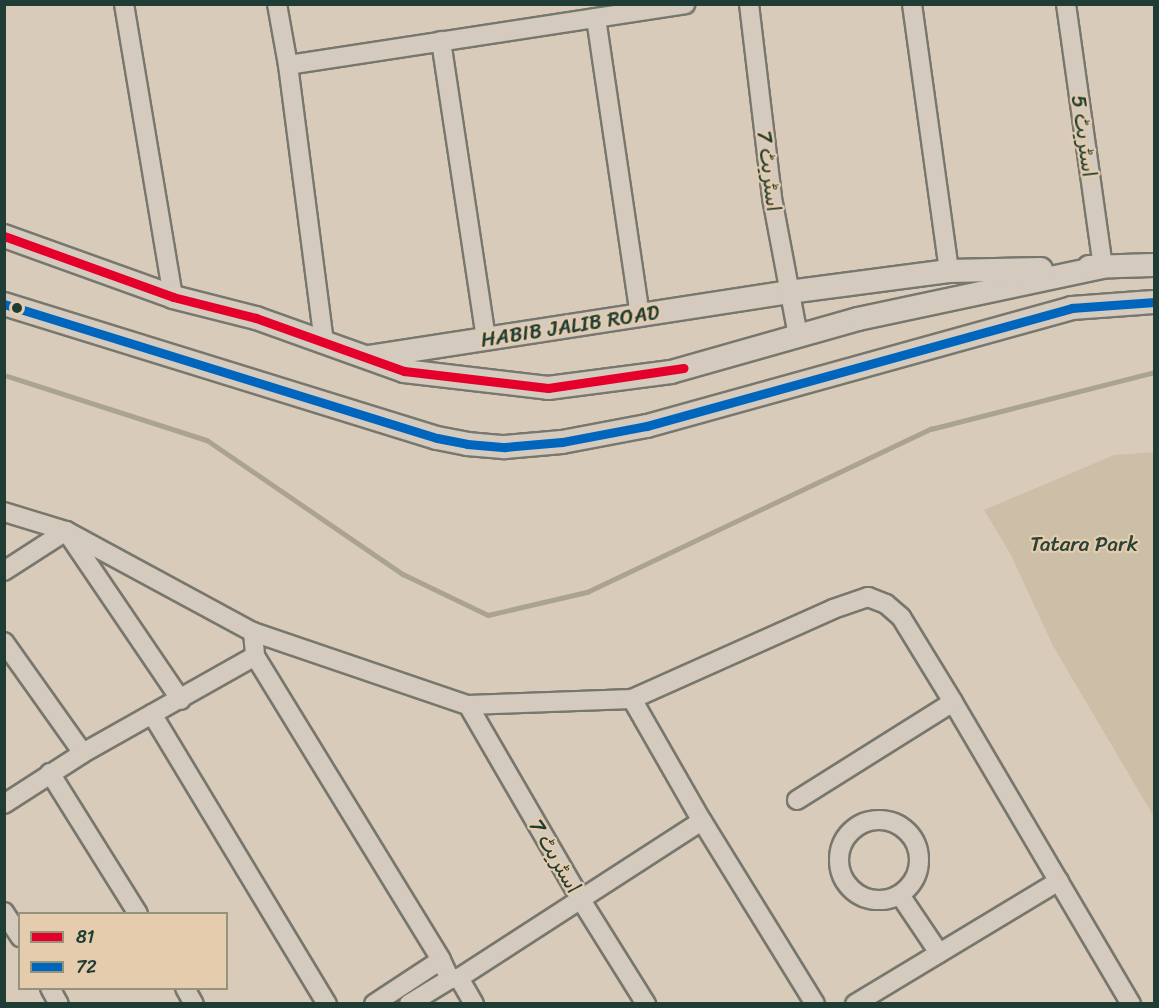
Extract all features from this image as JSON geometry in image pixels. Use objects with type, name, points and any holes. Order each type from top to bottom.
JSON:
[{"type":"main road","name":"HABIB JALIB ROAD","points":[[4,236],[173,297],[256,318],[364,357],[789,292],[949,271],[1155,265]]},
{"type":"main road","points":[[364,357],[404,371],[429,376],[548,388],[671,372],[858,319],[1103,267]]},
{"type":"main road","points":[[1037,280],[1049,314]]},
{"type":"main road","points":[[4,304],[437,438],[505,447],[561,442],[647,426],[1072,308],[1155,302]]},
{"type":"street","points":[[124,4],[173,297]]},
{"type":"street","points":[[277,4],[288,65],[324,342]]},
{"type":"street","points":[[288,65],[685,4]]},
{"type":"street","name":"اسٹریٹ 7","points":[[749,4],[771,198],[798,336]]},
{"type":"street","points":[[912,4],[949,271]]},
{"type":"street","name":"اسٹریٹ 5","points":[[1066,4],[1103,267]]},
{"type":"street","points":[[596,18],[640,315]]},
{"type":"street","points":[[441,41],[486,339]]},
{"type":"street","points":[[4,512],[66,531],[253,632],[468,705],[632,699],[833,609],[867,597],[886,604],[901,617],[1131,1004]]},
{"type":"street","points":[[4,571],[66,531]]},
{"type":"street","points":[[66,531],[181,700]]},
{"type":"street","points":[[253,632],[255,656],[441,960],[474,1004]]},
{"type":"street","points":[[4,642],[82,753]]},
{"type":"street","points":[[4,804],[82,753],[181,700],[255,656]]},
{"type":"street","points":[[632,699],[702,821],[815,1004]]},
{"type":"street","points":[[797,801],[953,702]]},
{"type":"street","name":"اسٹریٹ 7","points":[[468,705],[581,900],[646,1004]]},
{"type":"street","points":[[152,714],[327,1004]]},
{"type":"street","points":[[50,773],[137,912]]},
{"type":"street","points":[[879,819],[904,828],[913,837],[919,862],[913,881],[900,895],[887,900],[873,900],[860,896],[849,888],[842,877],[838,863],[839,850],[844,837],[854,827],[866,821],[879,819]]},
{"type":"street","points":[[409,1004],[581,900],[702,821]]},
{"type":"street","points":[[855,1004],[1059,881]]},
{"type":"street","points":[[900,895],[939,953]]},
{"type":"street","points":[[4,912],[18,934]]},
{"type":"street","points":[[374,1004],[441,960]]},
{"type":"street","points":[[51,990],[59,1004]]},
{"type":"street","points":[[185,990],[194,1004]]},
{"type":"green space","name":"Tatara Park","points":[[1154,452],[1154,817],[1053,646],[1011,555],[984,510],[1114,455]]},
{"type":"waterway","points":[[4,375],[207,440],[403,574],[488,615],[587,592],[931,429],[1154,372]]},
{"type":"transit line","name":"81","points":[[4,236],[173,297],[256,318],[404,371],[548,388],[684,368]]},
{"type":"transit line","name":"72","points":[[4,304],[437,438],[467,444],[505,447],[562,442],[647,426],[1072,308],[1154,302]]}]
